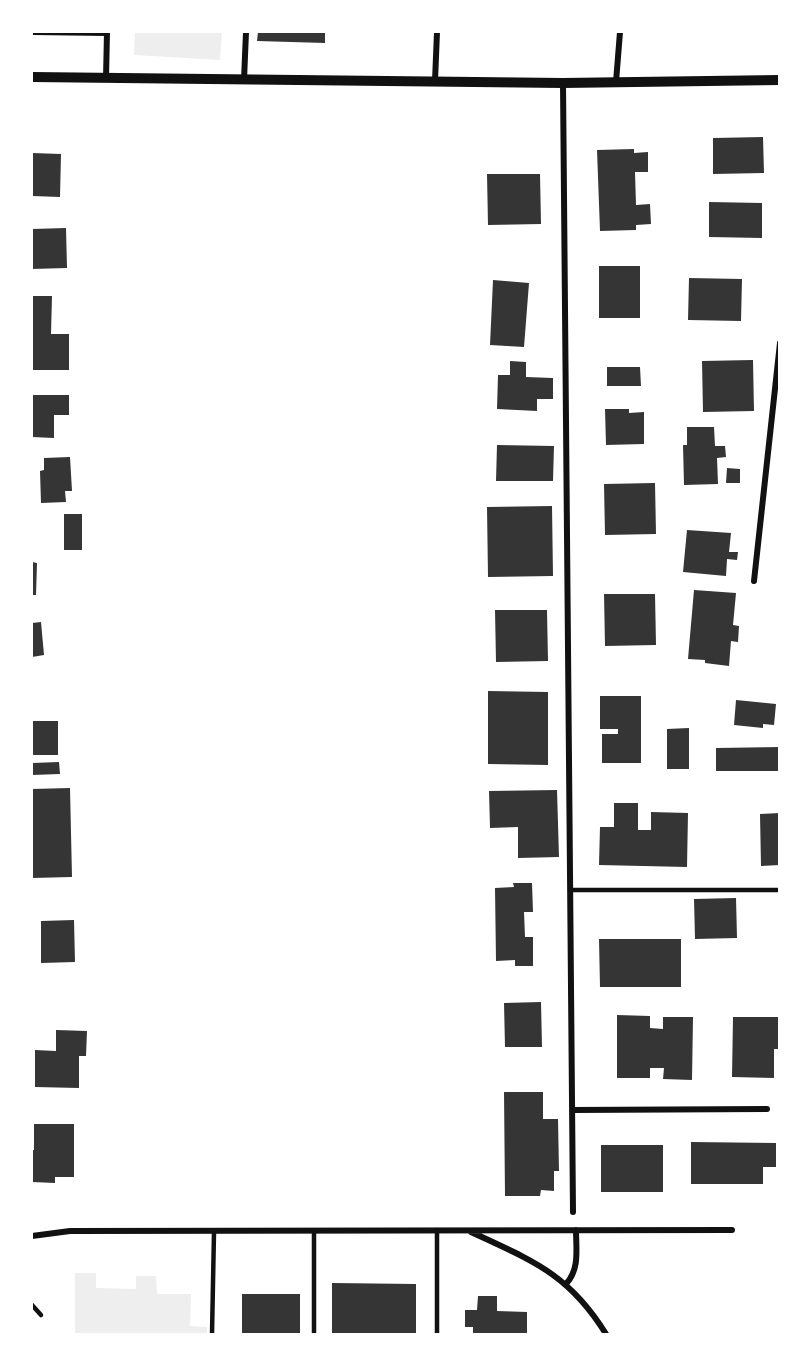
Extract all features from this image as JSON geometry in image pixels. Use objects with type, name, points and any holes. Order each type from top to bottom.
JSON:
[{"type":"street","points":[[33,32],[107,32],[106,78]]},
{"type":"street","points":[[244,80],[246,32]]},
{"type":"street","points":[[435,81],[437,32]]},
{"type":"street","points":[[616,82],[620,32]]},
{"type":"street","points":[[32,77],[563,83],[780,80]]},
{"type":"street","points":[[563,83],[573,1212]]},
{"type":"street","points":[[754,582],[780,343]]},
{"type":"street","points":[[572,1110],[767,1109]]},
{"type":"street","points":[[468,1230],[542,1266],[566,1284],[585,1302],[606,1335]]},
{"type":"street","points":[[566,1284],[572,1278],[576,1265],[576,1230]]},
{"type":"street","points":[[32,1236],[70,1231],[732,1230]]},
{"type":"lane","points":[[570,890],[780,890]]},
{"type":"lane","points":[[437,1230],[437,1335]]},
{"type":"lane","points":[[212,1335],[214,1232]]},
{"type":"lane","points":[[314,1232],[314,1335]]},
{"type":"lane","points":[[32,1305],[40,1315]]},
{"type":"shaded area","points":[[135,32],[222,32],[220,60],[134,55]]},
{"type":"shaded area","points":[[75,1273],[96,1273],[96,1288],[136,1289],[136,1276],[156,1276],[157,1294],[191,1294],[190,1326],[207,1327],[207,1334],[75,1334]]},
{"type":"building","points":[[258,32],[325,32],[325,43],[257,41]]},
{"type":"building","points":[[763,137],[764,173],[713,174],[713,138]]},
{"type":"building","points":[[634,149],[634,153],[648,152],[648,172],[635,172],[636,205],[650,204],[651,224],[636,225],[636,230],[600,231],[597,150]]},
{"type":"building","points":[[32,153],[61,154],[60,197],[32,196]]},
{"type":"building","points":[[487,174],[540,174],[541,224],[488,225]]},
{"type":"building","points":[[709,202],[762,203],[762,238],[709,237]]},
{"type":"building","points":[[66,228],[67,268],[32,269],[32,229]]},
{"type":"building","points":[[599,266],[640,266],[640,318],[599,318]]},
{"type":"building","points":[[689,278],[742,279],[741,321],[688,320]]},
{"type":"building","points":[[493,280],[529,283],[524,347],[490,345]]},
{"type":"building","points":[[32,296],[52,296],[51,334],[69,334],[69,370],[32,370]]},
{"type":"building","points":[[753,360],[754,411],[703,412],[702,361]]},
{"type":"building","points":[[510,361],[526,362],[526,377],[553,378],[553,399],[537,399],[537,411],[497,409],[498,375],[510,375]]},
{"type":"building","points":[[607,367],[640,367],[641,386],[607,386]]},
{"type":"building","points":[[32,395],[69,395],[69,415],[54,415],[54,438],[32,437]]},
{"type":"building","points":[[605,409],[629,409],[629,413],[644,412],[644,444],[606,445]]},
{"type":"building","points":[[687,427],[714,427],[715,446],[725,446],[726,457],[717,458],[718,484],[684,485],[683,445],[687,445]]},
{"type":"building","points":[[497,445],[554,446],[553,481],[496,481]]},
{"type":"building","points":[[70,457],[72,491],[65,491],[66,502],[41,503],[40,471],[44,470],[44,458]]},
{"type":"building","points":[[727,468],[740,469],[740,483],[726,483]]},
{"type":"building","points":[[655,483],[656,534],[605,535],[604,484]]},
{"type":"building","points":[[552,506],[553,576],[488,577],[487,507]]},
{"type":"building","points":[[64,514],[82,514],[82,550],[64,550]]},
{"type":"building","points":[[687,530],[731,533],[729,552],[738,552],[737,560],[727,559],[726,576],[683,572]]},
{"type":"building","points":[[32,562],[37,563],[36,595],[32,595]]},
{"type":"building","points":[[694,590],[736,593],[733,625],[739,626],[738,642],[731,641],[729,666],[705,663],[705,660],[688,659]]},
{"type":"building","points":[[604,594],[655,594],[656,645],[605,646]]},
{"type":"building","points":[[495,610],[547,610],[548,661],[496,662]]},
{"type":"building","points":[[41,622],[44,655],[32,657],[32,623]]},
{"type":"building","points":[[488,691],[548,692],[548,765],[488,764]]},
{"type":"building","points":[[600,696],[641,696],[641,763],[602,763],[602,734],[618,734],[618,729],[600,729]]},
{"type":"building","points":[[736,700],[776,704],[774,725],[763,724],[763,728],[734,725]]},
{"type":"building","points":[[32,721],[58,721],[58,755],[32,755]]},
{"type":"building","points":[[689,728],[689,769],[667,769],[667,729]]},
{"type":"building","points":[[780,747],[780,771],[716,771],[716,748]]},
{"type":"building","points":[[59,762],[60,774],[32,775],[32,763]]},
{"type":"building","points":[[70,788],[72,877],[32,878],[32,789]]},
{"type":"building","points":[[557,790],[559,857],[518,858],[518,827],[490,828],[489,791]]},
{"type":"building","points":[[614,803],[638,803],[638,830],[651,830],[651,812],[688,813],[687,867],[599,865],[600,827],[614,827]]},
{"type":"building","points":[[780,813],[780,865],[761,866],[760,814]]},
{"type":"building","points":[[513,883],[532,883],[533,912],[524,912],[525,937],[533,937],[533,966],[515,966],[515,960],[496,961],[495,888],[514,887]]},
{"type":"building","points":[[736,898],[737,938],[695,939],[694,899]]},
{"type":"building","points":[[74,920],[75,962],[41,963],[41,921]]},
{"type":"building","points":[[599,939],[681,939],[681,987],[600,987]]},
{"type":"building","points":[[541,1002],[542,1047],[505,1047],[504,1003]]},
{"type":"building","points":[[617,1015],[650,1016],[650,1028],[663,1029],[663,1017],[693,1017],[692,1080],[663,1079],[664,1068],[650,1068],[650,1078],[617,1078]]},
{"type":"building","points":[[733,1017],[780,1017],[780,1049],[774,1049],[774,1078],[732,1077]]},
{"type":"building","points":[[56,1030],[87,1031],[86,1056],[79,1056],[79,1088],[35,1087],[35,1050],[56,1051]]},
{"type":"building","points":[[504,1092],[543,1092],[543,1119],[558,1119],[559,1171],[554,1171],[554,1191],[541,1190],[540,1196],[505,1196]]},
{"type":"building","points":[[34,1124],[74,1124],[74,1177],[55,1177],[55,1183],[32,1182]]},
{"type":"building","points":[[691,1142],[776,1143],[776,1167],[763,1167],[763,1184],[691,1184]]},
{"type":"building","points":[[601,1145],[663,1145],[663,1192],[601,1192]]},
{"type":"building","points":[[332,1283],[416,1284],[416,1334],[332,1334]]},
{"type":"building","points":[[242,1294],[300,1294],[300,1334],[242,1334]]},
{"type":"building","points":[[478,1296],[497,1296],[497,1311],[527,1312],[527,1334],[473,1334],[473,1327],[465,1327],[465,1310],[477,1310]]}]
